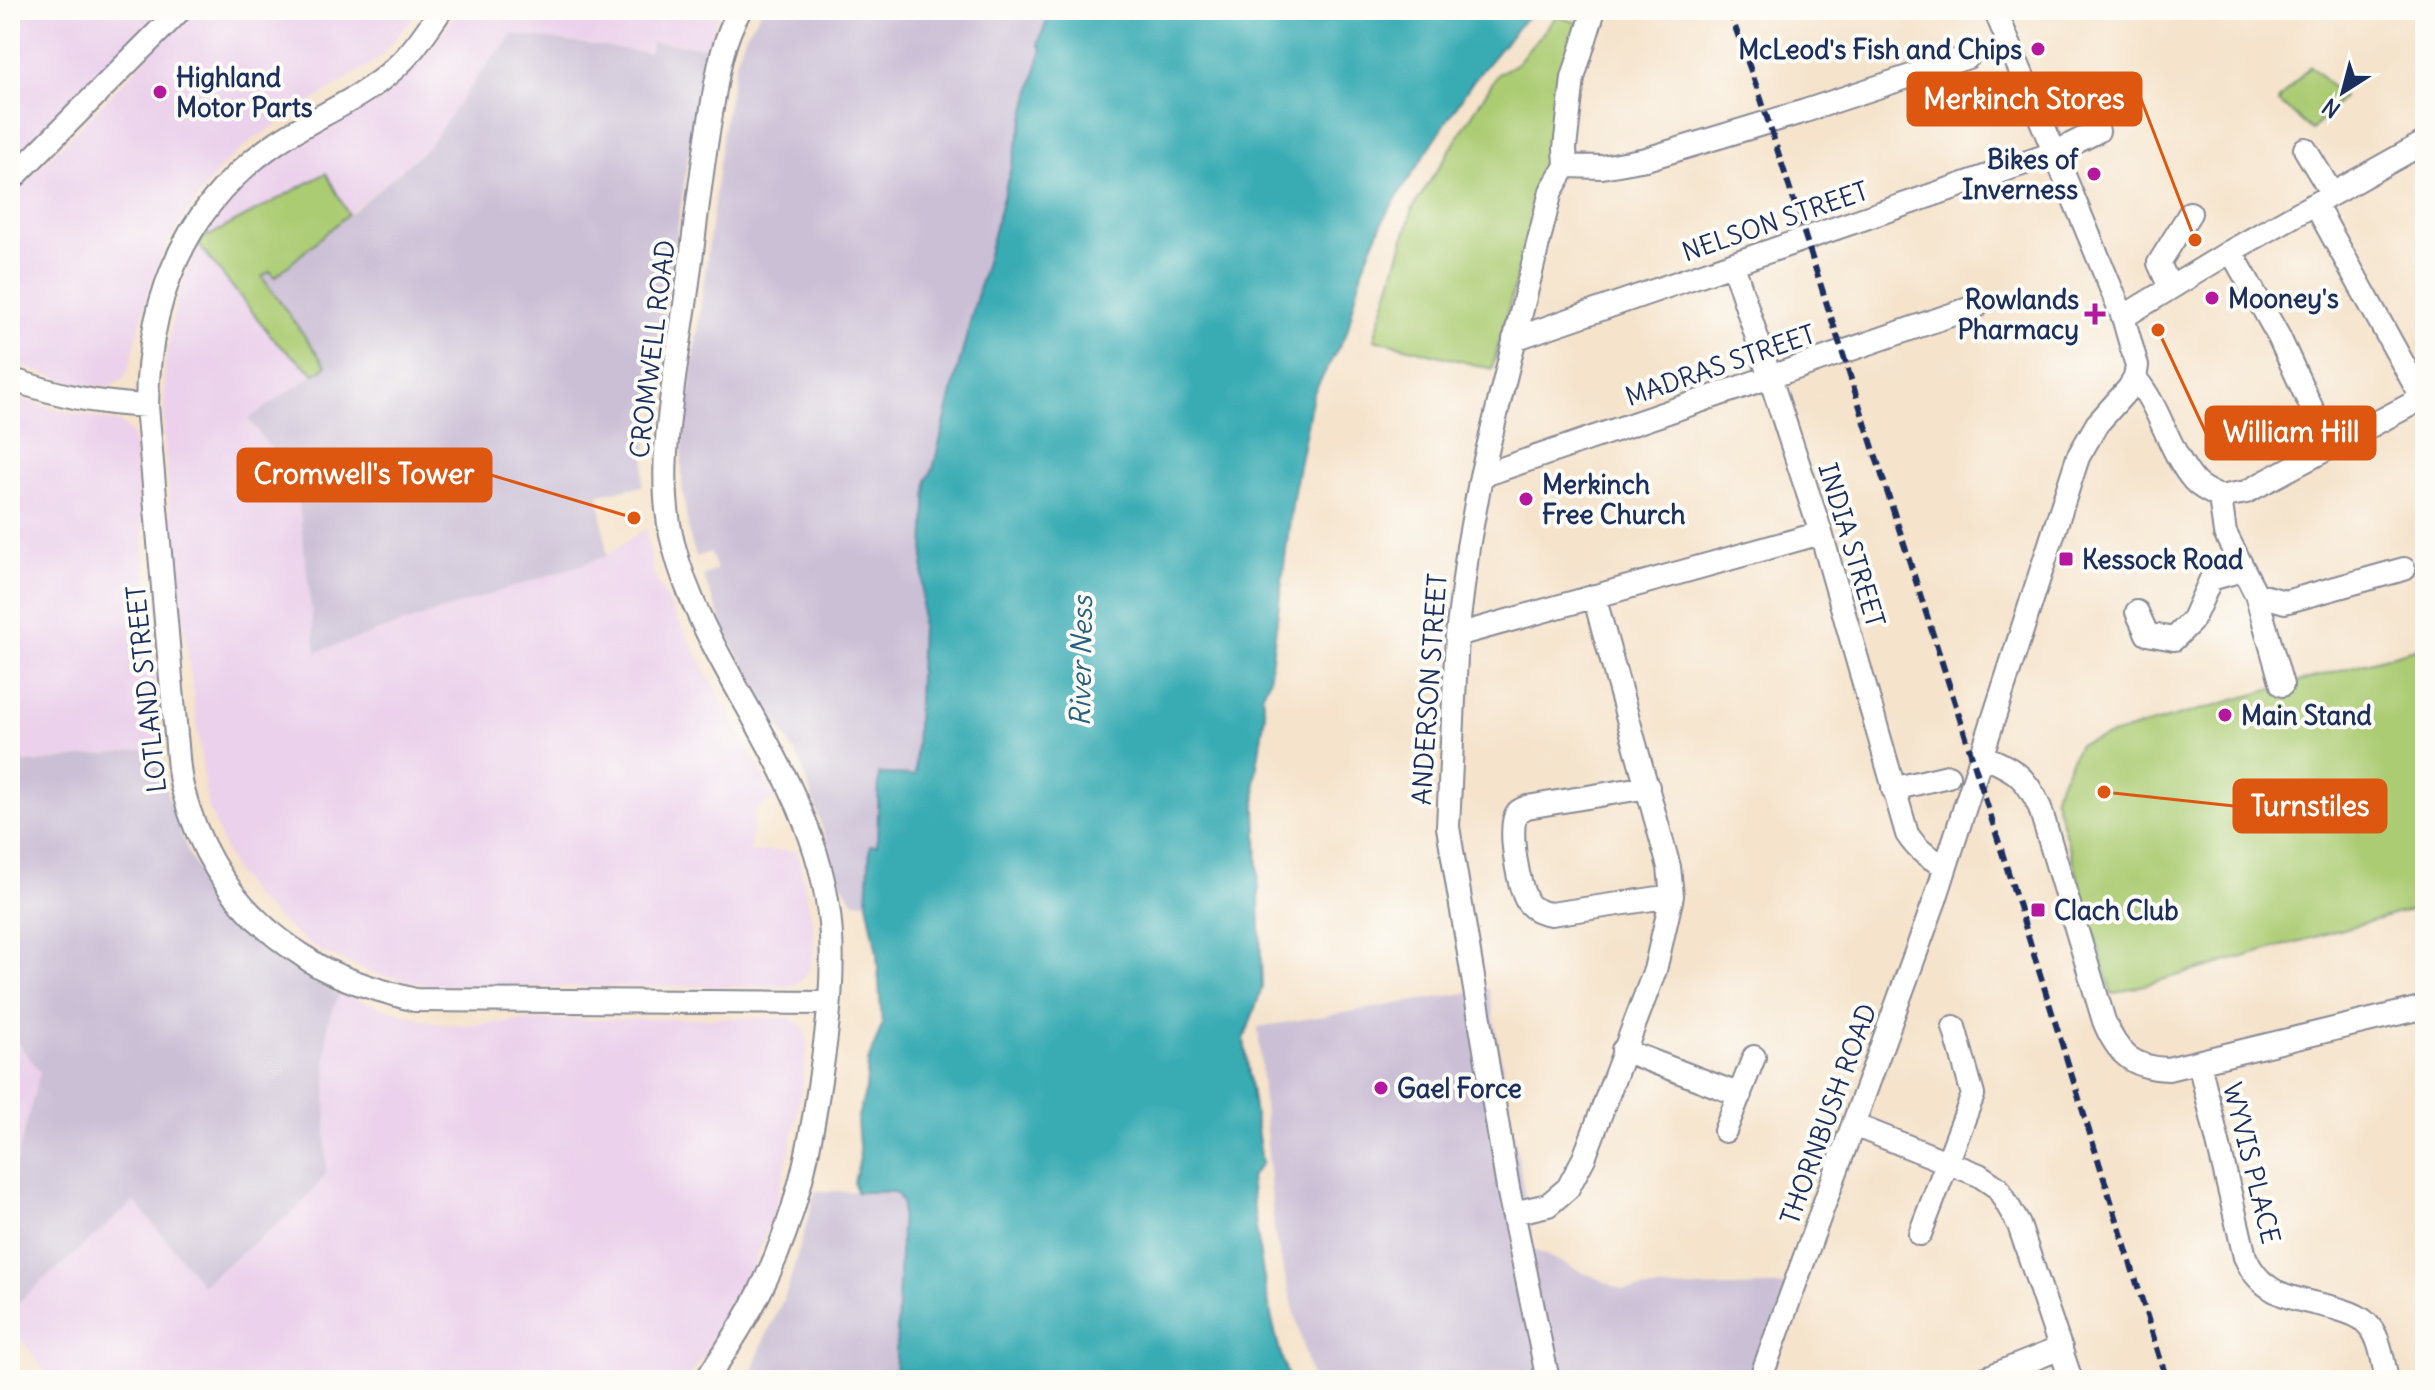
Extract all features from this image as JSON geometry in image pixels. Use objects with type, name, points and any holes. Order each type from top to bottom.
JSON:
[{"type":"street","points":[[10,181],[180,10]]},
{"type":"street","name":"LOTLAND STREET","points":[[441,10],[415,47],[393,70],[252,160],[213,199],[176,257],[159,312],[147,373],[147,406],[182,787],[199,840],[225,885],[250,915],[283,944],[325,970],[371,988],[415,1000],[829,1003]]},
{"type":"street","name":"CROMWELL ROAD","points":[[706,1380],[746,1320],[785,1232],[810,1144],[833,959],[829,911],[806,826],[791,788],[697,611],[672,542],[667,507],[666,444],[701,174],[724,45],[740,10]]},
{"type":"street","name":"ANDERSON STREET","points":[[1548,1380],[1513,1213],[1448,827],[1457,635],[1464,572],[1481,476],[1551,191],[1566,166],[1565,148],[1573,78],[1594,10]]},
{"type":"street","points":[[1995,10],[2123,317],[2137,366],[2135,378],[2147,393],[2180,460],[2195,482],[2220,497],[2246,492],[2424,398],[2323,199],[2305,149]]},
{"type":"street","points":[[1566,166],[1602,167],[1646,159],[1790,116],[1968,57]]},
{"type":"street","name":"NELSON STREET","points":[[1514,339],[2054,153],[2098,131]]},
{"type":"street","points":[[2123,317],[2231,251],[2425,142]]},
{"type":"street","points":[[2170,288],[2159,263],[2190,213]]},
{"type":"street","points":[[2231,251],[2279,337],[2330,448]]},
{"type":"street","name":"INDIA STREET","points":[[1733,265],[1821,533],[1893,789]]},
{"type":"street","name":"MADRAS STREET","points":[[1481,476],[1977,306]]},
{"type":"street","name":"THORNBUSH ROAD","points":[[1760,1380],[1946,866],[2078,457],[2097,424],[2135,378]]},
{"type":"street","points":[[10,379],[58,395],[100,404],[147,406]]},
{"type":"street","points":[[2220,497],[2225,533],[2256,594],[2282,685]]},
{"type":"street","points":[[1457,635],[1821,533]]},
{"type":"street","points":[[2256,594],[2285,602],[2404,569]]},
{"type":"street","points":[[2137,612],[2147,634],[2174,639],[2192,621],[2211,579],[2242,570]]},
{"type":"street","points":[[1513,1213],[1548,1205],[1568,1188],[1584,1158],[1655,970],[1672,896],[1669,867],[1594,596]]},
{"type":"street","name":"WYVIS PLACE","points":[[1981,755],[2019,773],[2031,787],[2112,1040],[2135,1063],[2153,1069],[2199,1062],[2245,1257],[2252,1272],[2262,1284],[2278,1293],[2352,1313],[2363,1320],[2372,1328],[2378,1342],[2387,1380]]},
{"type":"street","points":[[1946,866],[1915,847],[1907,834],[1893,789],[1948,776]]},
{"type":"street","points":[[1648,787],[1527,807],[1519,811],[1515,816],[1512,836],[1523,894],[1535,910],[1551,914],[1672,896]]},
{"type":"street","points":[[2199,1062],[2425,1007]]},
{"type":"street","points":[[1920,1234],[1973,1095],[1954,1027]]},
{"type":"street","points":[[1623,1050],[1740,1095]]},
{"type":"street","points":[[1725,1131],[1754,1057]]},
{"type":"street","points":[[1854,1125],[1979,1175],[1998,1188],[2019,1225],[2071,1380]]},
{"type":"street","points":[[1981,1380],[2061,1348]]},
{"type":"shaded area","points":[[10,10],[420,10],[377,60],[252,140],[226,162],[207,185],[168,241],[151,283],[129,369],[123,379],[109,387],[77,384],[10,362],[10,198],[154,51],[10,166]]},
{"type":"shaded area","points":[[458,10],[720,10],[707,47],[652,42],[649,53],[513,34],[426,149],[348,214],[326,173],[208,236],[229,203],[262,170],[375,102],[407,77]]},
{"type":"shaded area","points":[[762,10],[1051,10],[1038,43],[1042,49],[933,470],[927,480],[915,776],[879,775],[877,845],[870,845],[867,902],[853,901],[839,879],[801,763],[728,636],[703,576],[717,569],[710,552],[696,557],[689,534],[682,485],[682,454],[724,124],[736,62],[745,36]]},
{"type":"shaded area","points":[[513,34],[649,53],[652,42],[707,47],[650,411],[642,486],[599,494],[607,556],[316,652],[297,484],[248,419],[326,366],[262,277],[270,271],[276,277],[426,149]]},
{"type":"shaded area","points":[[199,245],[277,343],[315,374],[248,420],[297,484],[316,652],[606,556],[646,528],[653,574],[775,798],[754,811],[750,851],[797,851],[814,930],[813,956],[805,977],[787,986],[429,985],[372,973],[319,950],[293,932],[254,897],[235,872],[207,802],[172,527],[164,435],[165,363],[176,305]]},
{"type":"shaded area","points":[[10,396],[57,410],[121,423],[131,433],[135,447],[149,601],[159,748],[10,765]]},
{"type":"shaded area","points":[[159,748],[168,796],[189,855],[226,913],[275,958],[339,994],[327,1025],[326,1175],[297,1208],[202,1285],[135,1201],[10,1309],[10,1186],[40,1072],[10,1033],[10,765]]},
{"type":"shaded area","points":[[1489,989],[1534,1250],[1623,1290],[1806,1285],[1769,1380],[1312,1380],[1274,1232],[1258,1027]]},
{"type":"shaded area","points":[[339,994],[438,1024],[790,1018],[804,1027],[808,1044],[802,1087],[790,1150],[771,1220],[737,1298],[687,1380],[51,1380],[10,1324],[10,1309],[135,1200],[326,1175],[327,1025]]},
{"type":"shaded area","points":[[10,1033],[40,1072],[10,1186]]},
{"type":"shaded area","points":[[816,1191],[893,1192],[902,1203],[895,1380],[750,1380],[761,1347],[787,1291]]},
{"type":"green space","points":[[1557,16],[1578,23],[1554,131],[1556,160],[1542,184],[1492,369],[1374,339],[1413,208],[1498,74],[1517,63]]},
{"type":"green space","points":[[2310,66],[2343,97],[2312,130],[2278,101]]},
{"type":"green space","points":[[326,173],[348,214],[275,277],[270,271],[262,277],[326,366],[315,374],[277,343],[199,245],[207,234],[209,236]]},
{"type":"green space","points":[[2425,646],[2425,906],[2112,994],[2054,795],[2079,744]]},
{"type":"water","name":"River Ness","points":[[1051,10],[1540,10],[1523,21],[1473,81],[1386,214],[1363,267],[1347,332],[1313,394],[1293,497],[1269,681],[1262,696],[1265,714],[1255,779],[1262,988],[1244,1040],[1262,1163],[1250,1178],[1256,1229],[1269,1306],[1289,1380],[895,1380],[902,1203],[893,1192],[856,1192],[854,1182],[860,1158],[857,1120],[866,1089],[868,1062],[882,1025],[877,953],[867,902],[870,845],[877,845],[879,774],[915,775],[927,480],[933,469],[1042,49],[1038,44]]},
{"type":"railway","points":[[1729,10],[1761,99],[1964,731],[2167,1380]]},
{"type":"place","name":"McLeod's Fish and Chips","points":[[2038,49]]},
{"type":"place","name":"Highland Motor Parts","points":[[160,92]]},
{"type":"place","name":"Bikes of Inverness","points":[[2094,174]]},
{"type":"place","name":"Merkinch Stores","points":[[2195,240]]},
{"type":"place","name":"Mooney's","points":[[2212,298]]},
{"type":"place","name":"Rowlands Pharmacy","points":[[2095,314]]},
{"type":"place","name":"William Hill","points":[[2158,330]]},
{"type":"place","name":"Merkinch Free Church","points":[[1526,499]]},
{"type":"place","name":"Cromwell's Tower","points":[[634,518]]},
{"type":"place","name":"Kessock Road","points":[[2066,559]]},
{"type":"place","name":"Main Stand","points":[[2225,715]]},
{"type":"place","name":"Turnstiles","points":[[2104,792]]},
{"type":"place","name":"Clach Club","points":[[2038,910]]},
{"type":"place","name":"Gael Force","points":[[1381,1088]]}]
